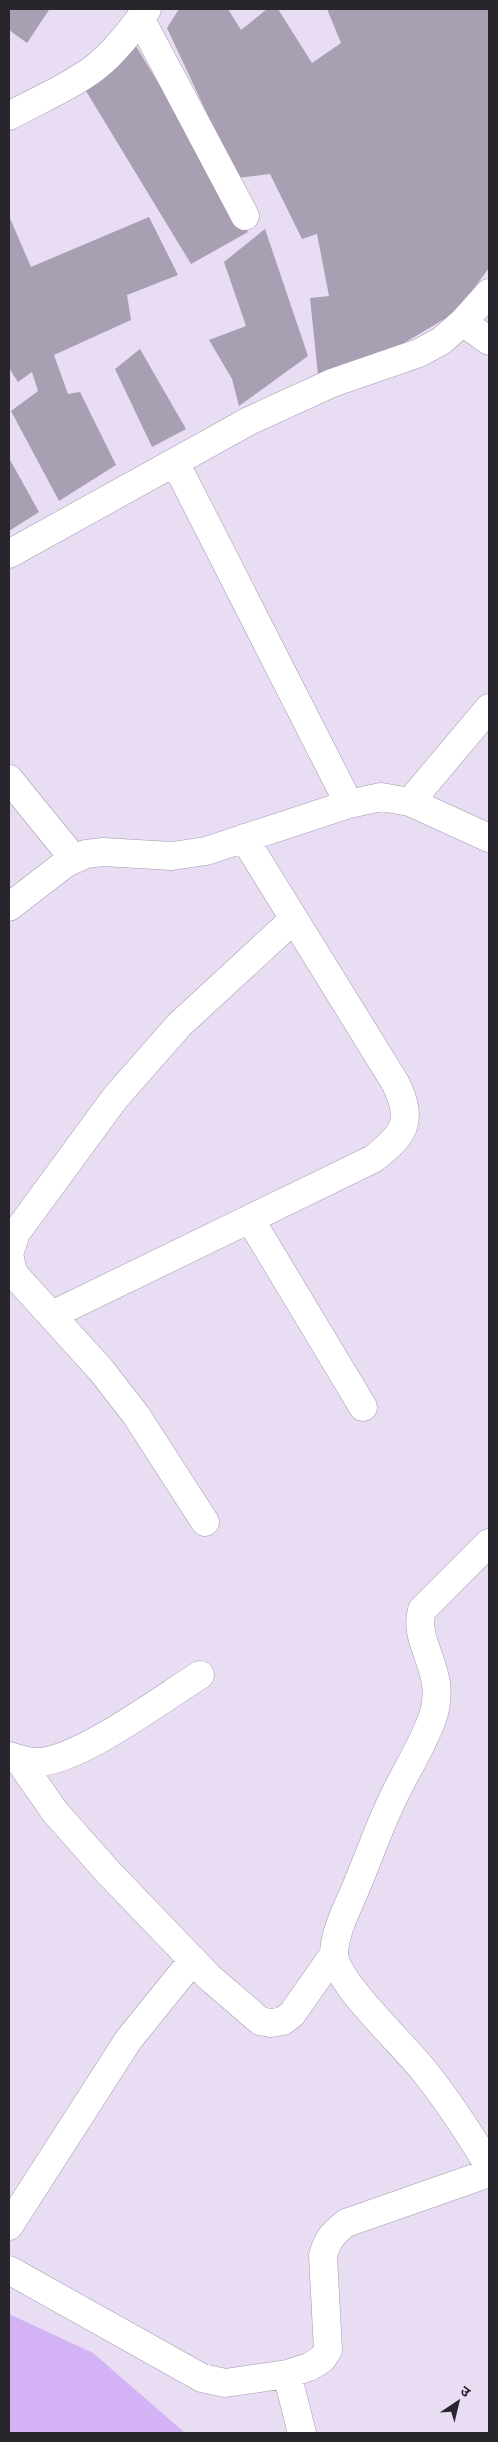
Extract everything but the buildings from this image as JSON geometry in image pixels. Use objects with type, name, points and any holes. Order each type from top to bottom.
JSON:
[{"type":"street","points":[[9,116],[82,76],[98,65],[144,13],[245,216]]},
{"type":"street","points":[[9,554],[176,464],[257,417],[332,383],[419,353],[441,341],[463,322],[489,293]]},
{"type":"street","points":[[463,322],[489,340]]},
{"type":"street","points":[[176,464],[349,804]]},
{"type":"street","points":[[410,802],[489,708]]},
{"type":"street","points":[[9,779],[74,859]]},
{"type":"street","points":[[9,907],[44,878],[74,859],[86,854],[103,852],[172,856],[206,851],[349,804],[382,797],[410,802],[489,838]]},
{"type":"street","points":[[52,1315],[373,1159],[393,1143],[406,1117],[405,1103],[396,1084],[244,838]]},
{"type":"street","points":[[205,1522],[136,1415],[101,1370],[52,1315],[11,1277],[9,1254],[12,1229],[115,1098],[166,1039],[294,920]]},
{"type":"street","points":[[250,1219],[362,1407]]},
{"type":"street","points":[[13,1758],[108,1872],[193,1960],[247,2012],[260,2021],[271,2023],[283,2021],[292,2014],[334,1954],[344,1917],[394,1796],[432,1718],[438,1701],[434,1670],[421,1631],[420,1619],[422,1610],[488,1548]]},
{"type":"street","points":[[13,1758],[38,1762],[59,1758],[87,1746],[200,1675]]},
{"type":"street","points":[[334,1954],[347,1983],[424,2070],[462,2122],[489,2166]]},
{"type":"street","points":[[9,2226],[129,2039],[193,1960]]},
{"type":"street","points":[[9,2270],[202,2378],[225,2382],[287,2374],[309,2367],[322,2359],[328,2350],[323,2256],[327,2241],[336,2231],[346,2223],[489,2173]]},
{"type":"street","points":[[287,2374],[302,2433]]},
{"type":"shaded area","points":[[9,2314],[93,2353],[185,2433],[9,2433]]}]
